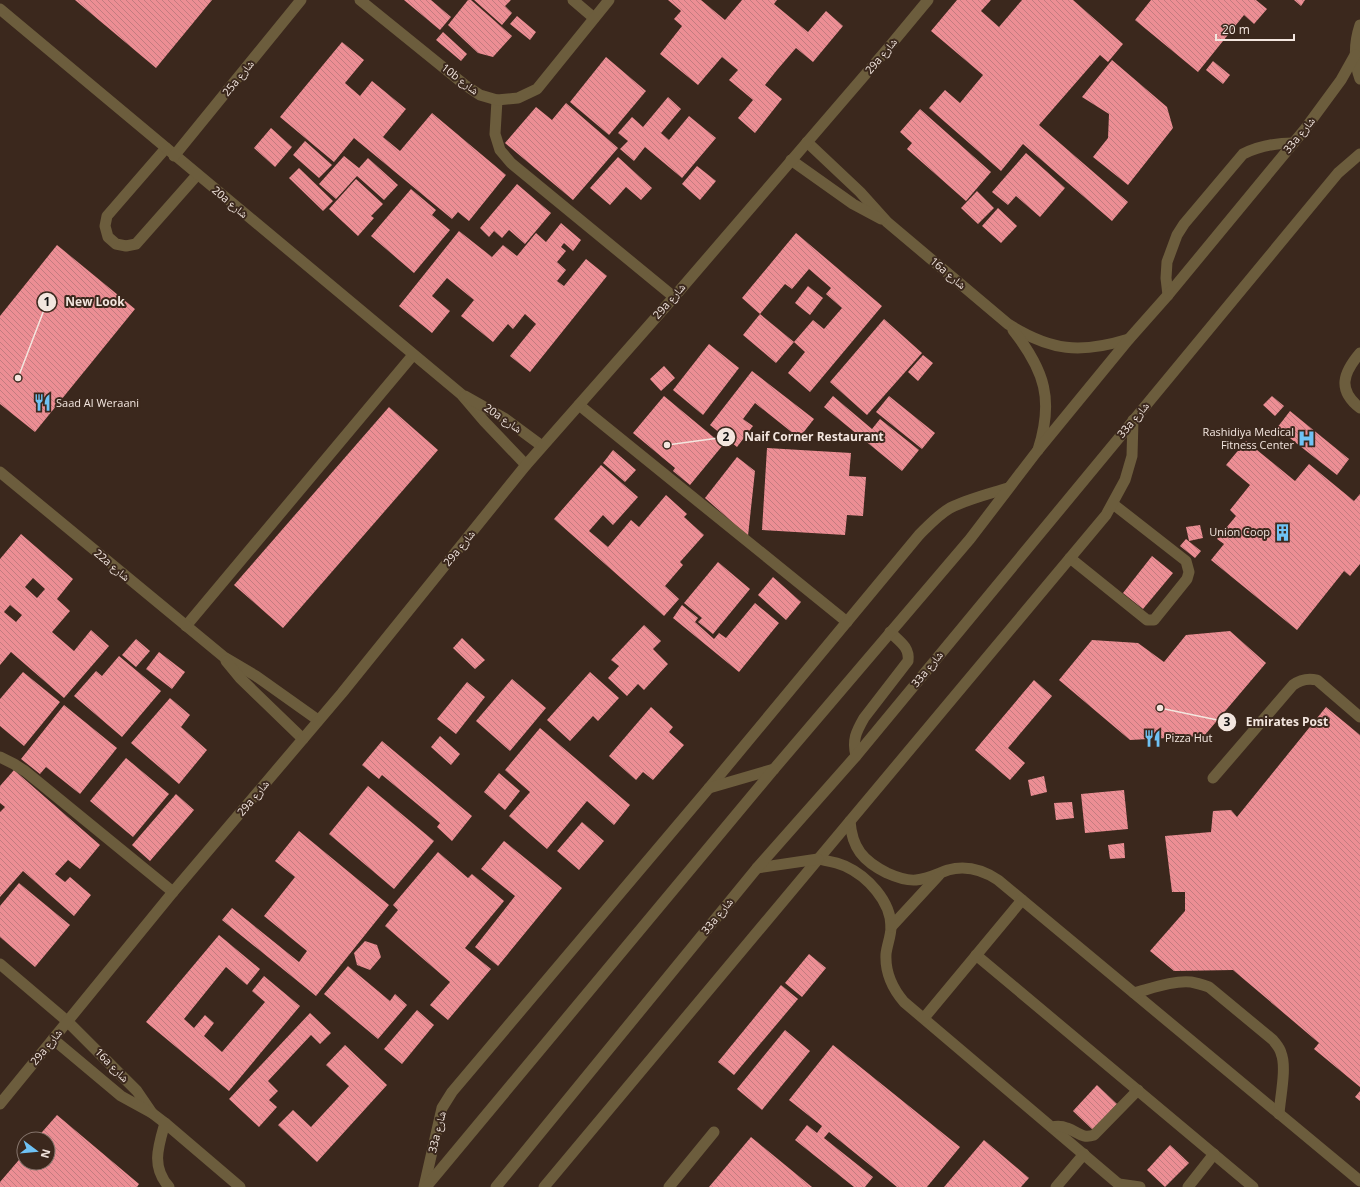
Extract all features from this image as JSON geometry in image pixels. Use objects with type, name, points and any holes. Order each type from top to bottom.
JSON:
[{"type":"street","name":"25a شارع","points":[[198,175],[136,244],[126,246],[116,244],[108,237],[105,226],[107,216],[170,152],[301,0]]},
{"type":"street","name":"10b شارع","points":[[360,0],[465,85],[480,95],[497,100],[518,98],[537,89],[609,0]]},
{"type":"street","points":[[573,0],[594,18]]},
{"type":"street","name":"29a شارع","points":[[0,1104],[173,892],[303,739],[526,465],[674,297],[928,0]]},
{"type":"street","name":"20a شارع","points":[[0,9],[461,394],[484,421],[526,465]]},
{"type":"street","points":[[1360,25],[1356,41],[1355,55],[1360,79]]},
{"type":"street","name":"33a شارع","points":[[425,1187],[774,769],[970,539],[1038,450],[1129,339],[1168,295],[1324,103],[1355,55]]},
{"type":"street","points":[[497,100],[495,134],[500,150],[512,163],[674,297]]},
{"type":"street","name":"16a شارع","points":[[807,142],[860,192],[887,222],[1008,324],[1027,336],[1046,343],[1066,347],[1087,348],[1129,339]]},
{"type":"street","points":[[1168,295],[1166,278],[1167,262],[1172,246],[1184,224],[1243,154],[1254,148],[1267,144],[1292,143]]},
{"type":"street","name":"33a شارع","points":[[496,1187],[757,868],[856,756],[1338,173],[1360,154]]},
{"type":"street","name":"16a شارع","points":[[791,160],[853,204],[887,222]]},
{"type":"street","name":"16a شارع","points":[[1008,324],[1032,356],[1040,374],[1045,392],[1046,412],[1044,431],[1038,450]]},
{"type":"street","points":[[1360,353],[1347,372],[1345,382],[1346,392],[1351,401],[1360,408]]},
{"type":"street","points":[[186,626],[414,355]]},
{"type":"street","name":"20a شارع","points":[[461,394],[498,414],[542,446]]},
{"type":"street","points":[[579,405],[847,622]]},
{"type":"street","points":[[544,1187],[1106,515],[1124,480],[1132,456],[1133,420]]},
{"type":"street","name":"22a شارع","points":[[0,472],[224,657],[256,676],[318,720]]},
{"type":"street","name":"33a شارع","points":[[425,1187],[442,1108],[447,1098],[709,788],[919,535],[949,509],[961,503],[1008,488]]},
{"type":"street","points":[[1070,558],[1147,620],[1154,620],[1187,579],[1189,572],[1186,562],[1113,504]]},
{"type":"street","points":[[856,756],[854,746],[855,737],[859,727],[864,718],[908,661],[909,654],[906,648],[890,632]]},
{"type":"street","name":"22a شارع","points":[[224,657],[240,678],[303,739]]},
{"type":"street","points":[[1213,778],[1293,685],[1298,682],[1310,679],[1317,680],[1360,717]]},
{"type":"street","points":[[0,757],[25,771],[173,892]]},
{"type":"street","points":[[709,788],[774,769]]},
{"type":"street","points":[[850,821],[851,832],[858,850],[875,867],[895,877],[904,880],[915,880],[928,878],[960,868],[969,868],[980,870],[998,880],[1360,1181]]},
{"type":"street","points":[[757,868],[818,859],[845,866],[858,874],[870,884],[887,908],[891,927],[886,954],[886,967],[896,992],[904,1002],[1120,1185],[1140,1187]]},
{"type":"street","points":[[891,927],[940,873]]},
{"type":"street","points":[[924,1018],[1022,900]]},
{"type":"street","points":[[976,955],[1253,1187]]},
{"type":"street","name":"16a شارع","points":[[0,964],[67,1021],[138,1092],[152,1113]]},
{"type":"street","points":[[1134,993],[1179,982],[1190,982],[1210,987],[1273,1040],[1278,1046],[1282,1054],[1284,1064],[1279,1114]]},
{"type":"street","name":"16a شارع","points":[[53,1039],[121,1096],[152,1113],[240,1187]]},
{"type":"street","points":[[1052,1127],[1060,1126],[1067,1128],[1084,1137],[1094,1135],[1138,1090]]},
{"type":"street","points":[[165,1124],[157,1155],[158,1169],[169,1187]]},
{"type":"street","points":[[669,1187],[714,1132]]},
{"type":"street","points":[[1056,1187],[1084,1154]]},
{"type":"street","points":[[1188,1187],[1214,1154]]},
{"type":"building","points":[[75,0],[212,0],[156,68]]},
{"type":"building","points":[[404,0],[431,0],[451,17],[440,30]]},
{"type":"building","points":[[468,0],[471,0],[512,36],[493,57],[478,53],[448,25]]},
{"type":"building","points":[[474,0],[511,0],[505,6],[512,13],[502,25]]},
{"type":"building","points":[[668,0],[701,0],[725,20],[742,0],[777,0],[774,4],[808,32],[826,11],[843,26],[813,62],[796,48],[777,70],[765,85],[782,99],[755,133],[738,118],[753,100],[729,80],[738,70],[722,57],[698,85],[660,54],[682,26],[674,19],[681,11]]},
{"type":"building","points":[[957,0],[991,0],[981,11],[999,27],[1022,0],[1073,0],[1123,44],[1108,62],[1100,55],[1039,125],[1128,202],[1112,221],[1023,144],[1001,171],[929,108],[945,90],[960,103],[983,75],[931,31]]},
{"type":"building","points":[[1151,0],[1256,0],[1267,9],[1254,24],[1244,15],[1198,72],[1135,20]]},
{"type":"building","points":[[1294,0],[1305,0],[1301,6]]},
{"type":"building","points":[[517,16],[536,32],[530,40],[510,24]]},
{"type":"building","points":[[443,32],[467,54],[461,61],[436,40]]},
{"type":"building","points":[[342,42],[364,60],[345,83],[360,96],[372,81],[406,109],[383,137],[400,151],[432,113],[506,175],[469,221],[458,212],[452,219],[354,138],[334,162],[280,117]]},
{"type":"building","points":[[606,57],[646,91],[609,135],[570,102]]},
{"type":"building","points":[[1112,60],[1167,107],[1173,128],[1128,185],[1093,157],[1108,138],[1109,114],[1082,97]]},
{"type":"building","points":[[1213,61],[1230,75],[1223,84],[1206,70]]},
{"type":"building","points":[[668,97],[681,109],[661,133],[669,140],[689,116],[716,138],[682,178],[645,147],[634,161],[620,149],[628,141],[618,133],[632,117],[643,127]]},
{"type":"building","points":[[566,103],[618,148],[573,200],[505,143],[536,107],[552,120]]},
{"type":"building","points":[[920,109],[991,172],[966,201],[907,149],[912,143],[900,132]]},
{"type":"building","points":[[271,128],[292,147],[275,167],[254,148]]},
{"type":"building","points":[[305,141],[332,165],[319,178],[293,155]]},
{"type":"building","points":[[1026,153],[1065,188],[1040,217],[1016,196],[1008,205],[992,192]]},
{"type":"building","points":[[344,156],[359,168],[368,158],[398,185],[384,200],[357,176],[336,199],[319,184]]},
{"type":"building","points":[[618,157],[652,188],[641,200],[626,187],[610,205],[590,188]]},
{"type":"building","points":[[697,166],[716,181],[700,200],[682,184]]},
{"type":"building","points":[[299,168],[333,201],[323,211],[289,178]]},
{"type":"building","points":[[356,179],[383,204],[371,216],[374,218],[358,236],[329,209]]},
{"type":"building","points":[[517,184],[551,213],[525,244],[509,230],[502,238],[494,231],[489,237],[480,228]]},
{"type":"building","points":[[411,189],[436,210],[432,215],[450,230],[414,273],[371,236]]},
{"type":"building","points":[[977,191],[994,208],[978,224],[961,208]]},
{"type":"building","points":[[998,208],[1017,226],[1001,243],[982,226]]},
{"type":"building","points":[[561,223],[581,240],[573,251],[564,243],[561,247],[566,251],[557,262],[566,270],[557,281],[564,286],[586,259],[607,276],[530,372],[510,356],[536,324],[525,314],[513,329],[508,324],[493,342],[461,316],[474,300],[447,278],[432,296],[450,311],[432,333],[399,306],[459,231],[492,257],[503,245],[517,256],[536,233],[546,242]]},
{"type":"building","points":[[796,233],[882,306],[810,392],[788,373],[805,352],[794,342],[813,320],[824,329],[842,308],[826,294],[831,288],[809,269],[792,289],[785,284],[760,314],[742,298]]},
{"type":"building","points":[[57,245],[135,309],[35,432],[0,404],[0,316]]},
{"type":"building","points":[[808,286],[823,298],[810,315],[795,303]]},
{"type":"building","points":[[760,314],[794,342],[776,363],[743,335]]},
{"type":"building","points":[[884,319],[922,353],[867,415],[830,382]]},
{"type":"building","points":[[709,344],[739,368],[703,415],[673,390]]},
{"type":"building","points":[[923,355],[933,363],[918,381],[908,372]]},
{"type":"building","points":[[664,366],[675,378],[661,391],[650,379]]},
{"type":"building","points":[[752,371],[814,419],[799,438],[755,403],[743,419],[753,426],[737,447],[710,425]]},
{"type":"building","points":[[664,396],[723,445],[690,485],[673,471],[675,468],[633,433]]},
{"type":"building","points":[[833,396],[872,429],[880,419],[919,450],[902,471],[824,407]]},
{"type":"building","points":[[889,396],[935,433],[922,449],[876,412]]},
{"type":"building","points":[[1272,396],[1284,406],[1275,416],[1263,405]]},
{"type":"building","points":[[389,407],[438,450],[283,628],[234,585]]},
{"type":"building","points":[[1290,411],[1349,459],[1337,475],[1277,428]]},
{"type":"building","name":"Union Coop","points":[[1246,441],[1295,481],[1309,464],[1354,501],[1360,494],[1360,564],[1350,576],[1344,571],[1297,630],[1211,560],[1224,544],[1217,539],[1236,516],[1230,510],[1250,485],[1226,465]]},
{"type":"building","points":[[767,448],[851,453],[849,476],[866,477],[863,516],[847,515],[845,535],[762,530]]},
{"type":"building","points":[[613,450],[636,470],[625,482],[603,463]]},
{"type":"building","points":[[737,457],[755,471],[748,536],[705,498]]},
{"type":"building","points":[[601,465],[638,497],[613,525],[603,515],[589,531],[608,547],[631,520],[639,527],[666,495],[687,514],[684,517],[704,535],[680,562],[683,565],[665,586],[679,599],[664,616],[554,519]]},
{"type":"building","points":[[1200,525],[1203,538],[1189,541],[1186,527]]},
{"type":"building","points":[[21,534],[73,579],[57,599],[70,611],[52,632],[74,651],[91,630],[109,646],[64,698],[11,652],[0,665],[0,559]],"holes":[[[33,578],[45,589],[37,598],[25,587]],[[10,605],[22,615],[16,622],[4,612]]]},
{"type":"building","points":[[1186,539],[1201,551],[1195,558],[1180,546]]},
{"type":"building","points":[[1152,556],[1173,573],[1143,609],[1123,593]]},
{"type":"building","points":[[718,562],[750,589],[713,634],[698,622],[702,618],[684,603]]},
{"type":"building","points":[[773,577],[801,602],[786,620],[758,595]]},
{"type":"building","points":[[755,603],[779,623],[739,672],[673,618],[682,605],[698,618],[695,622],[714,639],[719,633],[726,638]]},
{"type":"building","points":[[644,625],[661,641],[653,649],[668,664],[644,690],[638,684],[627,696],[608,678],[619,666],[611,660]]},
{"type":"building","points":[[1230,631],[1266,663],[1204,736],[1130,740],[1059,680],[1092,640],[1138,643],[1164,662],[1186,635]]},
{"type":"building","points":[[462,638],[485,660],[475,669],[453,648]]},
{"type":"building","points":[[136,639],[150,651],[136,667],[122,655]]},
{"type":"building","points":[[159,652],[185,672],[172,689],[146,669]]},
{"type":"building","points":[[119,656],[161,691],[122,737],[74,696],[96,671],[102,676]]},
{"type":"building","points":[[23,672],[60,702],[24,746],[0,726],[0,699]]},
{"type":"building","points":[[590,672],[619,698],[598,721],[593,716],[570,741],[547,720]]},
{"type":"building","points":[[512,679],[546,708],[510,751],[476,721]]},
{"type":"building","points":[[1034,680],[1052,696],[1008,748],[1025,763],[1010,780],[975,750]]},
{"type":"building","points":[[467,682],[485,697],[456,734],[437,719]]},
{"type":"building","points":[[170,698],[190,715],[181,727],[207,750],[179,784],[131,743]]},
{"type":"building","points":[[64,705],[117,748],[80,794],[46,767],[40,774],[21,759]]},
{"type":"building","points":[[651,707],[673,727],[669,732],[684,745],[653,780],[643,772],[636,780],[609,756]]},
{"type":"building","points":[[1326,707],[1360,735],[1360,1087],[1314,1049],[1319,1043],[1233,970],[1174,971],[1150,951],[1185,911],[1185,892],[1172,892],[1165,836],[1211,832],[1213,811],[1231,810],[1237,817]]},
{"type":"building","points":[[540,728],[630,805],[614,825],[587,801],[547,849],[509,816],[530,792],[505,770]]},
{"type":"building","points":[[440,736],[460,754],[451,765],[431,747]]},
{"type":"building","points":[[382,741],[472,816],[452,841],[437,827],[440,823],[382,775],[379,779],[362,765]]},
{"type":"building","points":[[126,758],[169,794],[133,837],[90,801]]},
{"type":"building","points":[[14,770],[100,845],[80,869],[68,860],[55,874],[65,882],[70,877],[91,895],[74,916],[23,871],[0,897],[0,812],[5,807],[0,803],[0,786]]},
{"type":"building","points":[[499,773],[520,791],[505,810],[484,792]]},
{"type":"building","points":[[1044,776],[1047,792],[1031,796],[1028,780]]},
{"type":"building","points":[[368,786],[434,841],[394,889],[329,834]]},
{"type":"building","points":[[1124,790],[1128,829],[1085,833],[1081,794]]},
{"type":"building","points":[[176,794],[194,810],[150,861],[132,845]]},
{"type":"building","points":[[1072,802],[1074,818],[1056,820],[1054,803]]},
{"type":"building","points":[[582,822],[604,841],[579,870],[557,851]]},
{"type":"building","points":[[299,831],[389,905],[316,996],[222,920],[232,908],[299,962],[307,951],[264,916],[295,877],[275,861]]},
{"type":"building","points":[[504,841],[562,888],[498,966],[475,947],[515,896],[481,869]]},
{"type":"building","points":[[1124,843],[1125,858],[1110,859],[1108,845]]},
{"type":"building","points":[[438,852],[468,878],[472,874],[504,901],[465,948],[491,969],[448,1020],[430,1005],[450,982],[385,926],[398,910],[393,905]]},
{"type":"building","points":[[19,883],[70,925],[35,967],[0,937],[0,906]]},
{"type":"building","points":[[219,935],[260,969],[247,985],[226,967],[184,1019],[194,1028],[205,1015],[214,1023],[204,1036],[222,1052],[265,1002],[252,991],[264,976],[300,1006],[229,1091],[146,1022]]},
{"type":"building","points":[[365,941],[377,945],[381,957],[370,970],[357,965],[354,953]]},
{"type":"building","points":[[809,954],[826,968],[802,997],[785,983]]},
{"type":"building","points":[[348,966],[390,1001],[395,994],[407,1005],[378,1039],[324,994]]},
{"type":"building","points":[[781,985],[798,999],[734,1075],[718,1062]]},
{"type":"building","points":[[417,1010],[434,1025],[402,1064],[384,1049]]},
{"type":"building","points":[[310,1013],[331,1033],[320,1044],[311,1035],[268,1081],[278,1091],[269,1100],[277,1107],[259,1127],[229,1099]]},
{"type":"building","points":[[785,1030],[810,1051],[762,1110],[737,1089]]},
{"type":"building","points":[[345,1045],[387,1085],[317,1162],[278,1125],[293,1110],[311,1127],[349,1086],[326,1065]]},
{"type":"building","points":[[833,1045],[960,1147],[927,1187],[897,1187],[829,1132],[824,1138],[873,1177],[865,1187],[854,1187],[795,1140],[807,1125],[817,1133],[822,1126],[789,1100]]},
{"type":"building","points":[[1097,1085],[1117,1104],[1093,1130],[1073,1111]]},
{"type":"building","points":[[1360,1091],[1360,1101],[1355,1097]]},
{"type":"building","points":[[57,1115],[139,1184],[137,1187],[0,1187],[0,1182],[16,1163],[16,1171],[56,1171],[56,1131],[43,1131]]},
{"type":"building","points":[[751,1137],[812,1187],[709,1187]]},
{"type":"building","points":[[984,1140],[1029,1178],[1021,1187],[944,1187]]},
{"type":"building","points":[[1170,1145],[1189,1163],[1165,1187],[1147,1170]]},
{"type":"place","name":"New Look","points":[[18,378]]},
{"type":"place","name":"Saad Al Weraani","points":[[43,403]]},
{"type":"place","name":"Rashidiya Medical Fitness Center","points":[[1307,438]]},
{"type":"place","name":"Naif Corner Restaurant","points":[[667,445]]},
{"type":"place","name":"Union Coop","points":[[1283,532]]},
{"type":"place","name":"Emirates Post","points":[[1160,708]]},
{"type":"place","name":"Pizza Hut","points":[[1152,738]]}]
